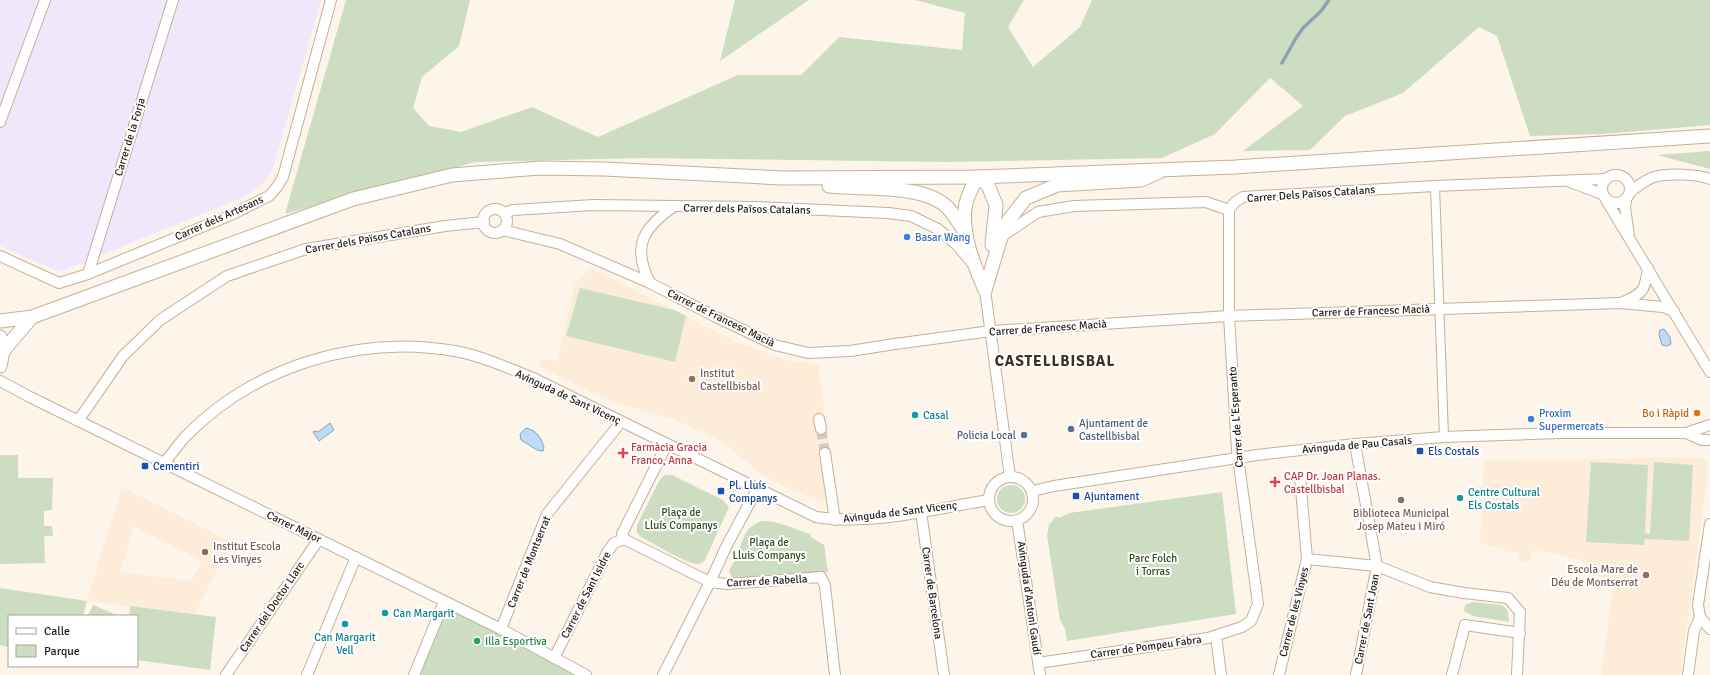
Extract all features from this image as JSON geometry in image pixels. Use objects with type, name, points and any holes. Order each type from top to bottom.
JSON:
[{"type":"street","points":[[0,122],[45,0]]},
{"type":"street","name":"Carrer de la Forja","points":[[88,274],[172,0]]},
{"type":"street","name":"Carrer dels Artesans","points":[[0,256],[59,283],[88,274],[231,215],[269,196],[283,177],[331,0]]},
{"type":"street","points":[[0,321],[32,318],[353,199],[452,175],[540,168],[604,169],[782,178],[977,177],[1235,167],[1710,136]]},
{"type":"street","points":[[985,290],[1001,237],[1008,220],[1026,198],[1057,185],[1141,180],[1164,169]]},
{"type":"street","points":[[1629,236],[1625,207],[1628,196],[1628,183],[1622,176],[1613,175],[1605,179],[1602,186],[1604,197],[1620,226],[1629,236],[1710,372]]},
{"type":"street","points":[[1604,197],[1610,203],[1618,204],[1641,183],[1661,176],[1694,176],[1710,179]]},
{"type":"street","points":[[977,177],[969,193],[965,209],[966,233],[973,264],[985,290],[1010,477]]},
{"type":"street","points":[[977,177],[988,185],[996,205],[995,230],[985,290]]},
{"type":"street","points":[[782,178],[834,186],[891,190],[928,195],[947,208],[966,233]]},
{"type":"street","name":"Carrer Dels Països Catalans","points":[[1229,210],[1236,202],[1244,197],[1435,186],[1605,179]]},
{"type":"street","name":"Carrer Dels Països Catalans","points":[[1564,180],[1604,197]]},
{"type":"street","points":[[1435,186],[1444,437]]},
{"type":"street","points":[[1001,237],[1038,212],[1062,207],[1206,202],[1229,210]]},
{"type":"street","name":"Carrer dels Països Catalans","points":[[504,213],[513,210],[593,205],[764,208],[888,213],[911,216],[938,229],[957,245],[973,264]]},
{"type":"street","points":[[650,283],[644,270],[641,258],[645,235],[651,225],[673,207]]},
{"type":"street","points":[[484,222],[485,215],[491,210],[498,209],[504,213],[507,220],[502,230]]},
{"type":"street","name":"Carrer de L'Esperanto","points":[[1229,210],[1229,316],[1237,458],[1258,604],[1251,621]]},
{"type":"street","name":"Carrer de Francesc Macià","points":[[484,222],[489,231],[496,233],[502,230],[560,244],[650,283],[775,345],[808,353],[850,351],[991,331],[1229,316],[1620,303],[1663,307],[1674,311]]},
{"type":"street","name":"Carrer dels Països Catalans","points":[[78,421],[123,356],[160,320],[228,276],[306,249],[445,226],[484,222]]},
{"type":"street","name":"Carrer de Francesc Macià","points":[[1620,303],[1637,296],[1645,284],[1648,268]]},
{"type":"street","points":[[3,350],[32,318]]},
{"type":"street","points":[[0,337],[3,350],[0,366]]},
{"type":"street","name":"Avinguda de Sant Vicenç","points":[[164,463],[186,437],[217,409],[251,386],[288,369],[316,358],[354,350],[389,347],[424,347],[457,351],[490,361],[533,378],[816,517],[835,520],[849,520],[921,512],[989,500]]},
{"type":"street","name":"Carrer Major","points":[[0,381],[30,398],[501,629],[586,675]]},
{"type":"street","name":"Carrer de Montserrat","points":[[501,629],[548,514],[621,422]]},
{"type":"street","points":[[1709,443],[1707,432],[1710,424]]},
{"type":"street","name":"Avinguda de Pau Casals","points":[[1686,434],[1710,424]]},
{"type":"street","name":"Avinguda de Pau Casals","points":[[1032,493],[1037,490],[1054,486],[1237,458],[1356,444],[1444,437],[1558,433],[1686,434],[1709,443]]},
{"type":"street","points":[[667,444],[622,534],[624,539],[710,582]]},
{"type":"street","name":"Carrer de Sant Joan","points":[[1356,444],[1377,566],[1356,675]]},
{"type":"street","points":[[825,453],[835,520]]},
{"type":"street","points":[[1010,477],[1024,481],[1032,493],[1032,507],[1024,518],[1017,520],[1004,520],[998,517],[993,512],[989,500],[993,487],[997,482],[1010,477]]},
{"type":"street","name":"Carrer de les Vinyes","points":[[1279,675],[1307,559],[1300,477]]},
{"type":"street","points":[[663,675],[757,489]]},
{"type":"street","name":"Carrer de Barcelona","points":[[921,512],[944,675]]},
{"type":"street","name":"Avinguda d'Antoni Gaudí","points":[[1017,520],[1040,675]]},
{"type":"street","points":[[1692,641],[1701,633],[1710,629],[1700,617],[1698,605],[1710,524]]},
{"type":"street","name":"Carrer del Doctor Llarc","points":[[226,675],[319,539]]},
{"type":"street","name":"Carrer de Sant Isidre","points":[[554,658],[608,551],[614,543],[624,539]]},
{"type":"street","points":[[307,675],[356,557]]},
{"type":"street","points":[[1307,559],[1377,566],[1430,586],[1464,593],[1508,598],[1520,612],[1517,675]]},
{"type":"street","name":"Carrer de Rabella","points":[[710,582],[727,584],[821,577],[825,586],[835,675]]},
{"type":"street","points":[[414,675],[444,602]]},
{"type":"street","points":[[1688,675],[1694,631],[1700,617]]},
{"type":"street","name":"Carrer de Pompeu Fabra","points":[[1038,663],[1216,636],[1242,627],[1251,621]]},
{"type":"street","points":[[1452,675],[1465,625],[1520,633]]},
{"type":"street","points":[[1216,636],[1220,675]]},
{"type":"shaded area","points":[[0,0],[321,0],[273,168],[264,182],[248,195],[60,272],[0,246]]},
{"type":"shaded area","name":"Institut Castellbisbal","points":[[591,268],[736,342],[785,360],[818,364],[837,503],[825,503],[779,484],[760,473],[723,442],[674,419],[619,404],[539,366],[541,359],[557,361],[575,284]]},
{"type":"shaded area","name":"Escola Mare de Déu de Montserrat","points":[[1698,457],[1709,465],[1680,675],[1601,675],[1613,589],[1580,559],[1542,551],[1531,551],[1530,562],[1518,561],[1519,553],[1506,551],[1480,542],[1484,461]]},
{"type":"shaded area","name":"Institut Escola Les Vinyes","points":[[122,487],[231,542],[195,614],[87,601]],"holes":[[[134,526],[202,561],[191,581],[120,572]]]},
{"type":"green space","points":[[346,0],[470,0],[459,46],[422,77],[413,108],[429,126],[461,132],[532,107],[598,137],[738,75],[801,75],[839,37],[962,50],[965,13],[915,0],[1024,0],[1008,27],[1033,67],[1080,27],[1092,0],[1710,0],[1710,125],[1604,134],[1530,136],[1497,36],[1479,27],[1403,93],[1345,116],[1310,150],[1243,151],[1303,106],[1270,78],[1215,134],[1162,158],[945,162],[641,158],[475,162],[285,214]]},
{"type":"green space","points":[[735,0],[809,0],[720,61]]},
{"type":"green space","points":[[1710,151],[1710,169],[1657,155]]},
{"type":"green space","name":"Institut Castellbisbal","points":[[580,288],[674,310],[686,316],[675,362],[566,336]]},
{"type":"green space","points":[[0,455],[18,455],[18,478],[53,478],[52,510],[44,511],[44,526],[52,526],[53,536],[44,536],[45,563],[0,564]]},
{"type":"green space","points":[[1591,462],[1648,465],[1645,533],[1650,534],[1654,462],[1693,465],[1689,541],[1645,539],[1644,545],[1586,542]]},
{"type":"green space","name":"Plaça de Lluís Companys","points":[[672,475],[723,500],[729,507],[705,560],[701,563],[692,563],[677,557],[641,537],[637,533],[637,525],[658,483],[662,477]]},
{"type":"green space","points":[[1011,485],[1021,489],[1025,499],[1021,509],[1011,513],[1001,509],[997,499],[1001,489]]},
{"type":"green space","name":"Parc Folch i Torras","points":[[1222,492],[1236,614],[1067,641],[1065,629],[1060,620],[1047,535],[1049,525],[1056,516],[1059,518],[1069,513]]},
{"type":"green space","name":"Plaça de Lluis Companys","points":[[762,521],[781,524],[810,534],[811,537],[824,545],[828,572],[732,578],[729,570],[745,535],[751,527]]},
{"type":"green space","points":[[0,588],[87,601],[83,615],[8,615],[8,647],[0,645]]},
{"type":"green space","name":"Illa Esportiva","points":[[444,602],[586,675],[417,675]]},
{"type":"green space","points":[[1472,602],[1502,605],[1508,611],[1509,622],[1473,616],[1464,611],[1465,605]]},
{"type":"green space","points":[[93,605],[117,615],[88,615]]},
{"type":"green space","points":[[130,606],[216,617],[210,670],[138,660],[138,615],[129,615]]},
{"type":"water","points":[[1664,329],[1670,337],[1671,344],[1667,346],[1662,345],[1659,335],[1660,330]]},
{"type":"water","points":[[330,423],[334,430],[319,441],[313,432],[318,432]]},
{"type":"water","points":[[526,428],[538,435],[543,444],[543,451],[537,450],[521,440],[520,434]]},
{"type":"waterway","points":[[1282,63],[1303,28],[1321,11],[1329,0]]},
{"type":"tunnel","points":[[821,429],[825,453]]},
{"type":"place","name":"Basar Wang","points":[[907,237]]},
{"type":"place","name":"Institut Castellbisbal","points":[[692,379]]},
{"type":"place","name":"Bo i Ràpid","points":[[1697,413]]},
{"type":"place","name":"Casal","points":[[915,415]]},
{"type":"place","name":"Proxim Supermercats","points":[[1531,419]]},
{"type":"place","name":"Ajuntament de Castellbisbal","points":[[1071,429]]},
{"type":"place","name":"Policia Local","points":[[1024,435]]},
{"type":"place","name":"Els Costals","points":[[1420,451]]},
{"type":"place","name":"Farmàcia Gracia Franco, Anna","points":[[623,453]]},
{"type":"place","name":"Cementiri","points":[[145,466]]},
{"type":"place","name":"CAP Dr. Joan Planas. Castellbisbal","points":[[1275,482]]},
{"type":"place","name":"Pl. Lluís Companys","points":[[721,491]]},
{"type":"place","name":"Ajuntament","points":[[1076,496]]},
{"type":"place","name":"Centre Cultural Els Costals","points":[[1460,498]]},
{"type":"place","name":"Biblioteca Municipal Josep Mateu i Miró","points":[[1401,500]]},
{"type":"place","name":"Institut Escola Les Vinyes","points":[[205,552]]},
{"type":"place","name":"Escola Mare de Déu de Montserrat","points":[[1646,575]]},
{"type":"place","name":"Can Margarit","points":[[385,613]]},
{"type":"place","name":"Can Margarit Vell","points":[[345,624]]},
{"type":"place","name":"Illa Esportiva","points":[[477,641]]},
{"type":"district","name":"CASTELLBISBAL","points":[[1055,361]]}]
